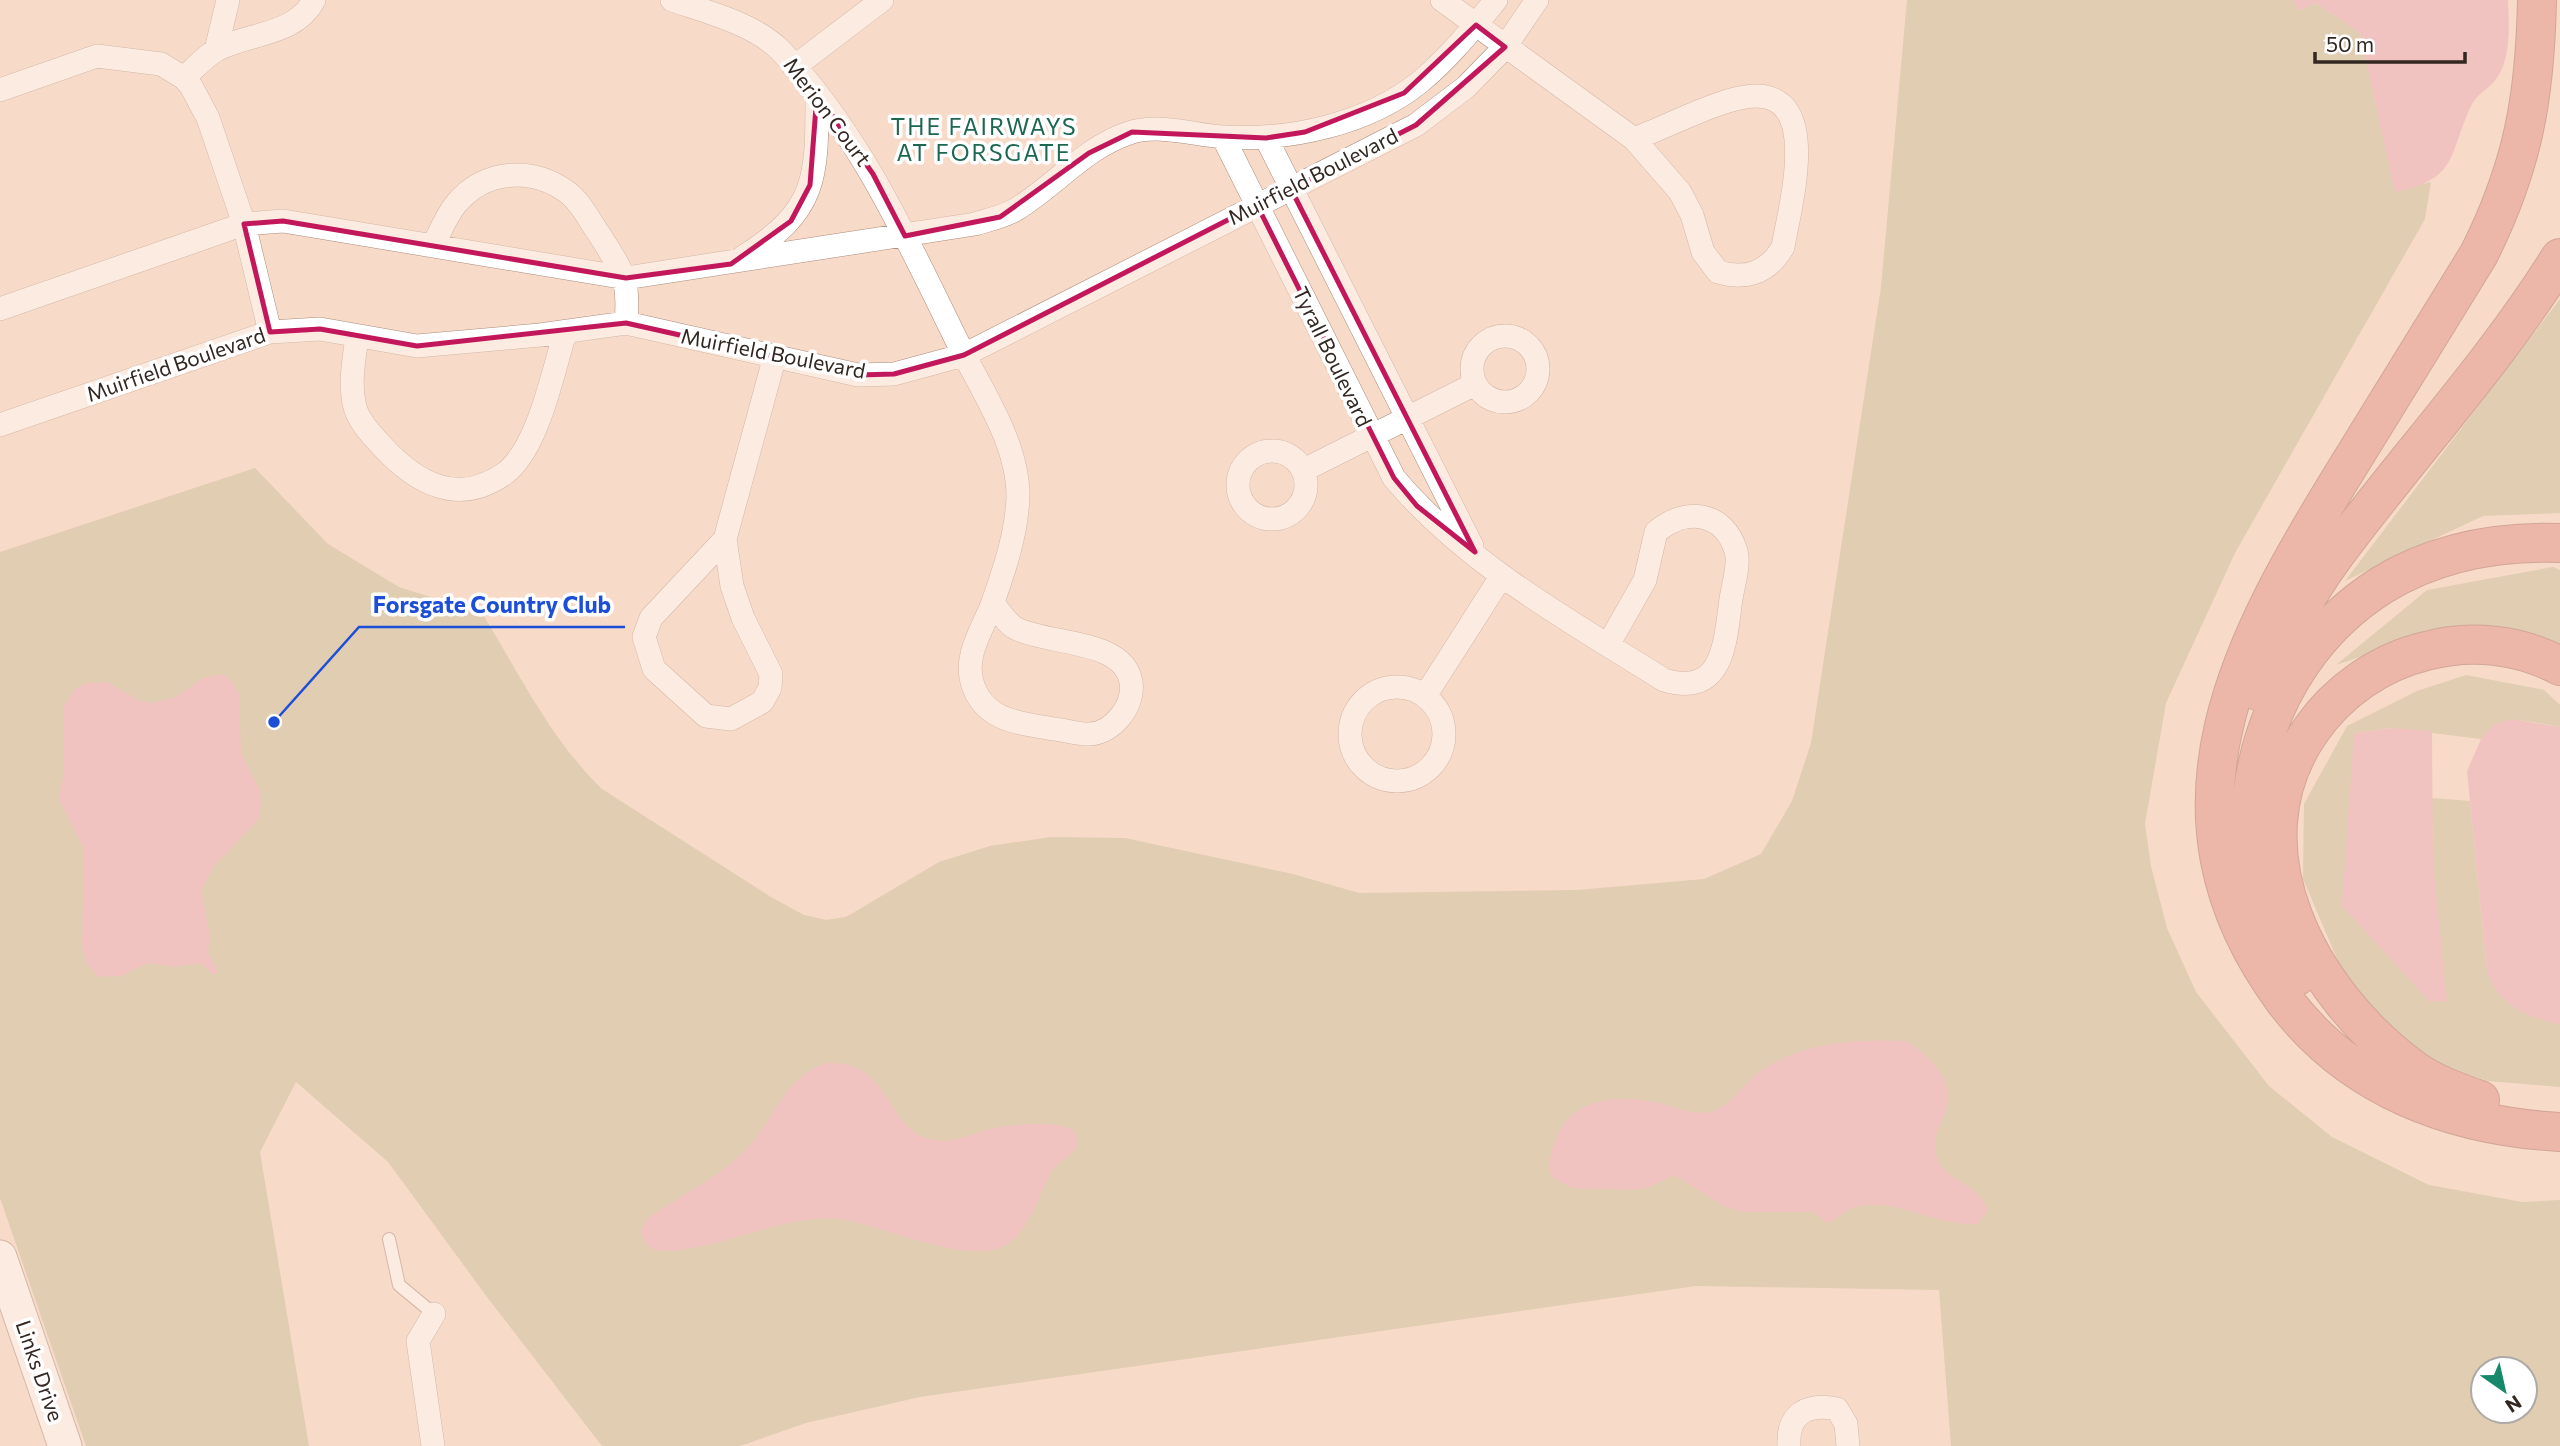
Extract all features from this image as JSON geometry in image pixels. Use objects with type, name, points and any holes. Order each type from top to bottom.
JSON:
[{"type":"highway","points":[[2537,0],[2536,51],[2530,108],[2519,161],[2502,208],[2479,254],[2279,582],[2237,681],[2221,727],[2214,812],[2218,856],[2229,899],[2246,939],[2269,979],[2298,1018],[2331,1051],[2363,1076],[2441,1113],[2560,1132]]},
{"type":"highway","points":[[2269,979],[2244,923],[2229,857],[2232,776],[2240,737],[2257,693],[2279,648],[2332,558],[2521,315],[2560,258]]},
{"type":"highway","points":[[2560,543],[2494,545],[2452,554],[2415,568],[2382,586],[2350,610],[2317,641],[2292,675],[2274,708],[2253,778],[2251,839],[2258,890],[2287,961],[2306,990],[2346,1031],[2379,1060],[2410,1079],[2488,1103],[2560,1113]]},
{"type":"highway","points":[[2488,1103],[2450,1089],[2414,1070],[2368,1032],[2323,978],[2306,949],[2289,907],[2278,853],[2278,815],[2286,778],[2300,746],[2319,718],[2373,672],[2409,655],[2445,646],[2482,644],[2517,649],[2560,666]]},
{"type":"street","points":[[216,50],[228,0]]},
{"type":"street","points":[[184,78],[216,50],[294,23],[307,12],[314,0]]},
{"type":"street","points":[[794,67],[881,0]]},
{"type":"street","points":[[1442,0],[1634,139],[1680,192],[1707,261],[1718,272],[1746,276],[1761,271],[1776,259],[1783,247],[1796,162],[1796,133],[1792,117],[1782,104],[1768,96],[1743,97],[1634,139]]},
{"type":"street","name":"Muirfield Boulevard","points":[[0,309],[244,224],[283,221],[626,278],[905,236],[1000,217],[1016,209],[1089,153],[1132,132],[1151,128],[1223,137],[1266,138],[1305,132],[1348,120],[1404,93],[1449,56],[1496,0]]},
{"type":"street","name":"Muirfield Boulevard","points":[[0,425],[270,332],[320,329],[417,346],[565,332],[626,323],[858,375],[894,374],[964,355],[1291,189],[1437,111],[1505,47],[1537,0]]},
{"type":"street","name":"Merion Court","points":[[677,1],[756,33],[779,49],[817,94],[873,174],[1009,449],[1018,493],[1010,550],[993,603],[970,660],[976,695],[987,709],[1010,722],[1091,734],[1116,722],[1130,698],[1132,683],[1118,660],[1107,652],[1034,636],[1013,628],[993,603]]},
{"type":"street","points":[[0,90],[97,56],[160,64],[184,78],[208,118],[244,224],[270,332]]},
{"type":"street","points":[[731,264],[777,236],[791,221],[810,185],[815,157],[817,94]]},
{"type":"street","name":"Tyrall Boulevard","points":[[1223,137],[1257,205],[1387,426],[1475,552]]},
{"type":"street","name":"Tyrall Boulevard","points":[[1266,138],[1291,189],[1387,426],[1394,478],[1418,506],[1501,577],[1608,645],[1664,680],[1681,685],[1697,682],[1712,672],[1723,656],[1738,554],[1729,537],[1719,526],[1695,514],[1680,516],[1656,532],[1645,580],[1608,645]]},
{"type":"street","points":[[433,246],[449,214],[470,189],[489,179],[527,174],[567,192],[581,205],[626,278],[626,323]]},
{"type":"street","points":[[357,337],[351,387],[355,410],[368,431],[405,471],[424,482],[443,488],[467,488],[505,474],[519,458],[533,432],[565,332]]},
{"type":"street","points":[[725,539],[651,618],[643,637],[653,669],[706,716],[732,719],[762,702],[770,688],[771,674],[735,596],[725,539],[775,356]]},
{"type":"street","points":[[1304,470],[1475,384]]},
{"type":"street","points":[[1425,696],[1501,577]]},
{"type":"street","points":[[1405,687],[1425,696],[1436,707],[1443,724],[1443,742],[1436,759],[1424,773],[1407,780],[1388,781],[1371,774],[1358,761],[1351,744],[1350,726],[1357,709],[1370,695],[1387,688],[1405,687]]},
{"type":"street","name":"Links Drive","points":[[0,1257],[65,1446]]},
{"type":"street","points":[[433,1446],[418,1341],[434,1314]]},
{"type":"street","points":[[1789,1446],[1788,1431],[1800,1412],[1816,1405],[1837,1409],[1846,1424],[1848,1446]]},
{"type":"lane","points":[[389,1239],[399,1285],[434,1314]]},
{"type":"highlighted area","points":[[1476,25],[1505,47],[1416,125],[1291,189],[1475,552],[1417,506],[1394,478],[1257,205],[964,355],[894,374],[858,375],[626,323],[417,346],[320,329],[270,332],[244,224],[283,221],[626,278],[731,264],[791,221],[810,185],[817,94],[873,174],[905,236],[1000,217],[1089,153],[1132,132],[1266,138],[1305,132],[1404,93]]},
{"type":"shaded area","points":[[1907,0],[2293,0],[2299,11],[2316,3],[2360,33],[2395,191],[2431,182],[2425,219],[2235,553],[2166,703],[2145,824],[2151,866],[2167,928],[2196,992],[2269,1086],[2332,1137],[2429,1185],[2522,1202],[2560,1200],[2560,1446],[1951,1446],[1939,1290],[1696,1286],[920,1397],[806,1423],[740,1446],[602,1446],[487,1297],[388,1162],[296,1082],[260,1152],[309,1446],[86,1446],[0,1198],[0,552],[255,468],[328,544],[399,587],[482,613],[551,728],[602,789],[771,897],[804,915],[826,920],[846,917],[939,862],[990,846],[1051,837],[1125,838],[1293,874],[1359,893],[1577,890],[1704,879],[1761,854],[1792,801],[1811,743],[1881,287]]},
{"type":"shaded area","points":[[2293,0],[2508,0],[2508,43],[2504,65],[2493,83],[2473,102],[2454,151],[2441,172],[2416,187],[2395,192],[2360,33],[2316,3],[2299,11]]},
{"type":"shaded area","points":[[2560,299],[2560,513],[2483,516],[2345,581]]},
{"type":"shaded area","points":[[2553,567],[2560,570],[2560,650],[2431,633],[2336,665],[2427,590]]},
{"type":"shaded area","points":[[222,674],[231,680],[239,694],[241,753],[260,791],[261,804],[258,820],[213,867],[201,890],[210,936],[208,953],[218,972],[213,975],[201,963],[173,967],[148,963],[121,976],[98,977],[86,962],[82,948],[84,849],[59,799],[64,770],[64,706],[74,690],[86,683],[107,682],[140,701],[151,703],[176,697],[203,678]]},
{"type":"shaded area","points":[[2466,675],[2544,690],[2560,705],[2560,727],[2527,721],[2508,722],[2490,730],[2481,739],[2392,728],[2354,733],[2433,865],[2432,798],[2470,801],[2487,972],[2529,1015],[2560,1025],[2560,1087],[2488,1081],[2428,1062],[2349,987],[2303,879],[2304,804],[2347,726],[2417,691]]},
{"type":"shaded area","points":[[2511,719],[2560,727],[2560,1025],[2525,1013],[2507,1002],[2487,972],[2467,771],[2481,739],[2493,725]]},
{"type":"shaded area","points":[[2392,728],[2432,731],[2433,865],[2447,1001],[2430,1002],[2342,906],[2354,733]]},
{"type":"shaded area","points":[[1906,1041],[1930,1060],[1946,1085],[1947,1106],[1936,1137],[1935,1151],[1948,1173],[1973,1190],[1985,1203],[1987,1211],[1978,1224],[1961,1224],[1876,1205],[1854,1207],[1826,1223],[1814,1212],[1742,1212],[1722,1205],[1678,1177],[1672,1176],[1648,1188],[1634,1190],[1572,1188],[1551,1176],[1551,1153],[1560,1130],[1568,1119],[1589,1105],[1629,1099],[1655,1102],[1691,1112],[1713,1111],[1731,1100],[1757,1074],[1791,1055],[1848,1042]]},
{"type":"shaded area","points":[[828,1063],[850,1066],[866,1074],[878,1085],[906,1125],[919,1135],[935,1140],[950,1140],[993,1128],[1049,1124],[1076,1133],[1078,1145],[1052,1171],[1020,1232],[1013,1240],[997,1249],[954,1249],[840,1219],[798,1221],[681,1250],[665,1251],[648,1246],[641,1232],[647,1219],[737,1158],[757,1136],[791,1087],[814,1068]]},
{"type":"place","name":"Forsgate Country Club","points":[[274,722]]},
{"type":"district","name":"THE FAIRWAYS AT FORSGATE","points":[[984,140]]}]
